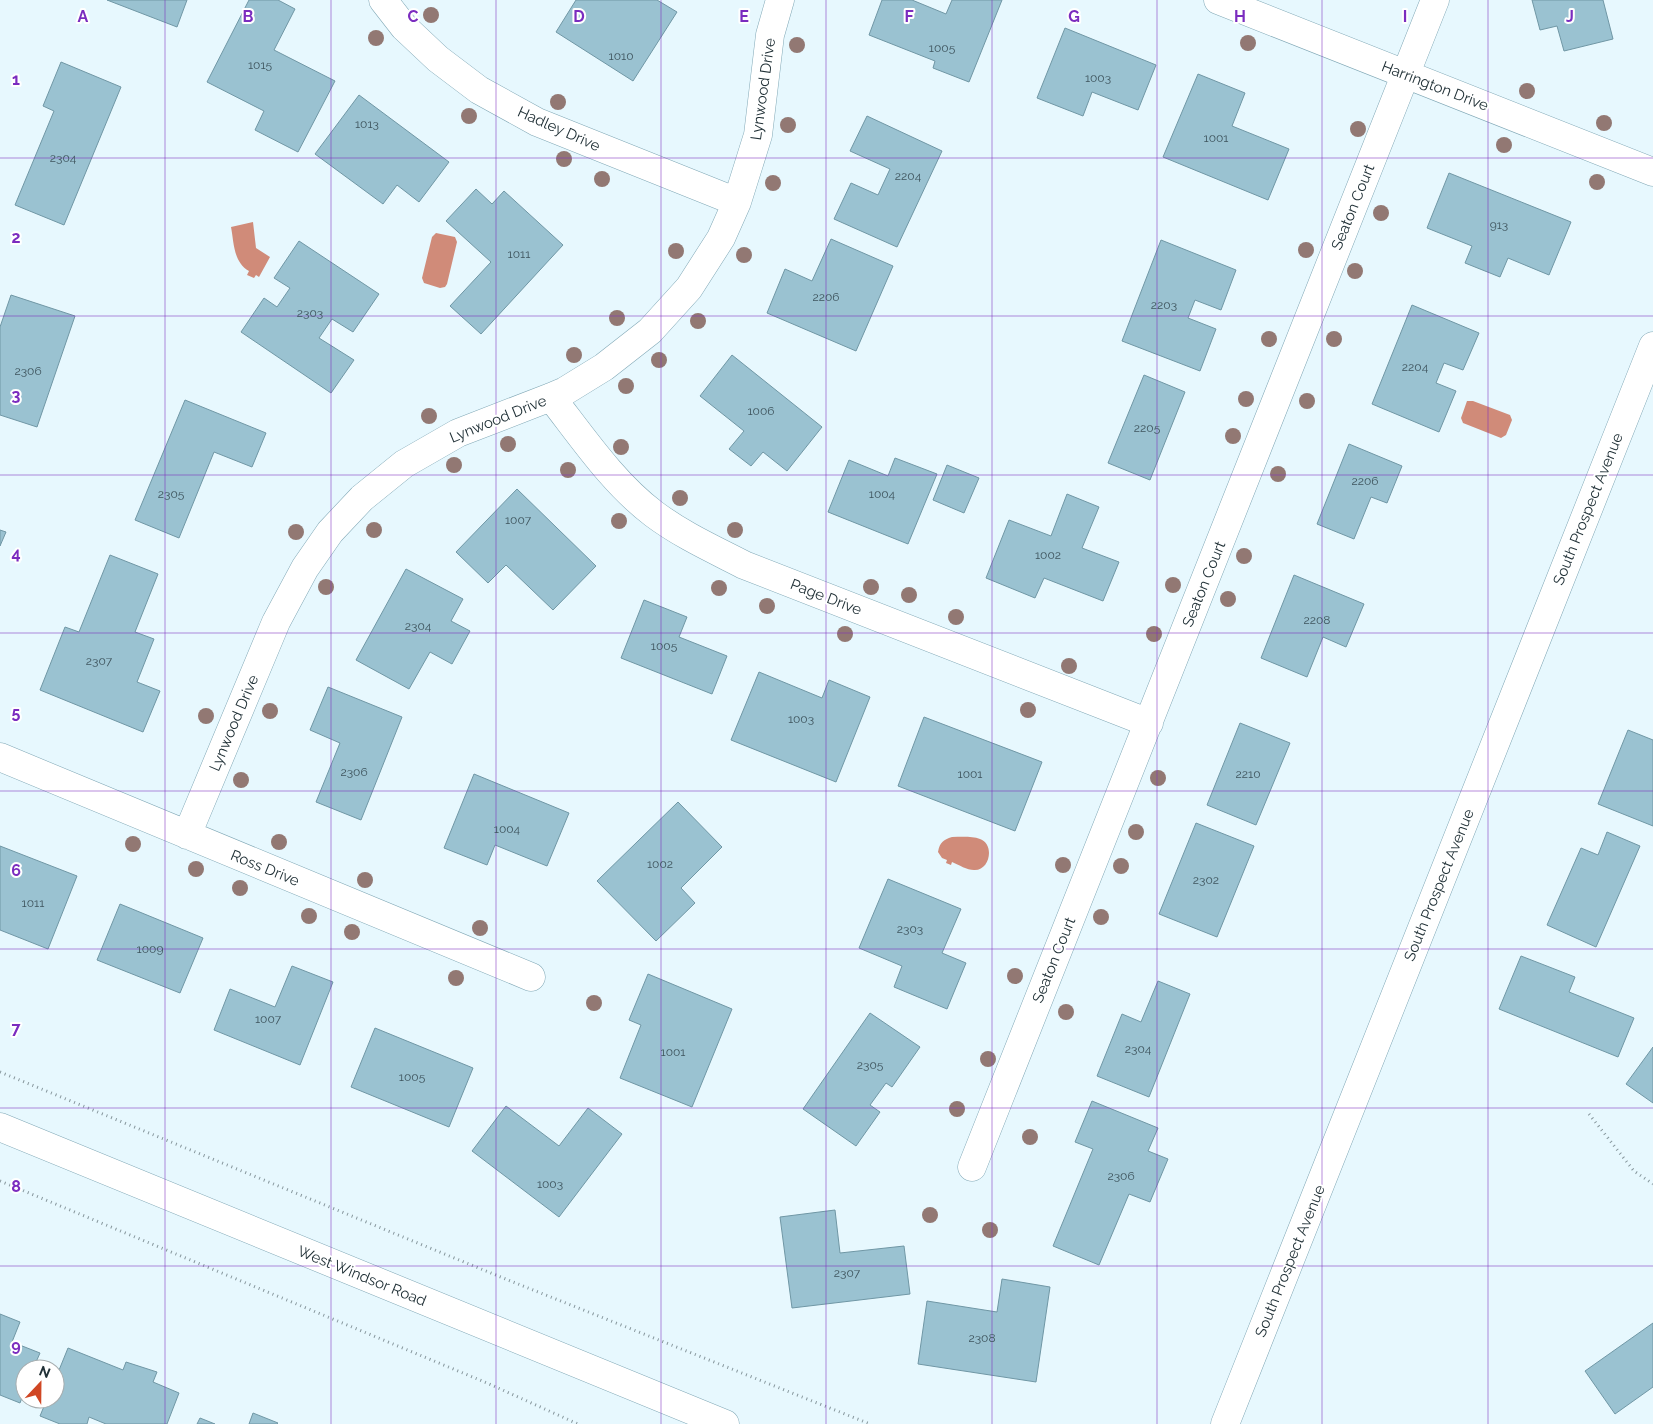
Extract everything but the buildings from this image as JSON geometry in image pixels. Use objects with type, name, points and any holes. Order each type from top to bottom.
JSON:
[{"type":"street","name":"Hadley Drive","points":[[383,0],[404,27],[438,58],[479,90],[537,122],[737,202]]},
{"type":"street","name":"Lynwood Drive","points":[[187,835],[276,622],[305,568],[330,532],[362,498],[404,464],[458,432],[565,391],[604,367],[650,331],[689,288],[721,238],[737,202],[758,135],[770,35],[780,0]]},
{"type":"street","name":"Harrington Drive","points":[[1218,0],[1653,172]]},
{"type":"street","name":"Seaton Court","points":[[972,1167],[1435,0]]},
{"type":"street","name":"South Prospect Avenue","points":[[1225,1424],[1653,346]]},
{"type":"street","name":"Page Drive","points":[[551,397],[617,481],[654,514],[693,540],[744,565],[1149,724]]},
{"type":"street","name":"Ross Drive","points":[[0,758],[531,977]]},
{"type":"street","name":"West Windsor Road","points":[[0,1127],[725,1424]]},
{"type":"path","points":[[0,1072],[508,1280],[870,1424]]},
{"type":"path","points":[[1589,1114],[1634,1171],[1653,1184]]},
{"type":"path","points":[[0,1181],[486,1383],[578,1424]]},
{"type":"shaded area","points":[[253,222],[256,248],[270,257],[259,277],[256,275],[254,278],[247,275],[249,271],[237,257],[231,227]]},
{"type":"shaded area","points":[[436,233],[455,237],[457,242],[447,284],[445,287],[440,288],[424,283],[422,278],[432,237]]},
{"type":"shaded area","points":[[1467,401],[1473,401],[1510,415],[1512,420],[1506,435],[1501,438],[1463,423],[1461,418]]},
{"type":"shaded area","points":[[952,837],[974,837],[985,842],[988,846],[989,857],[984,866],[971,870],[952,862],[951,865],[946,863],[947,860],[942,858],[938,852],[942,842]]}]
